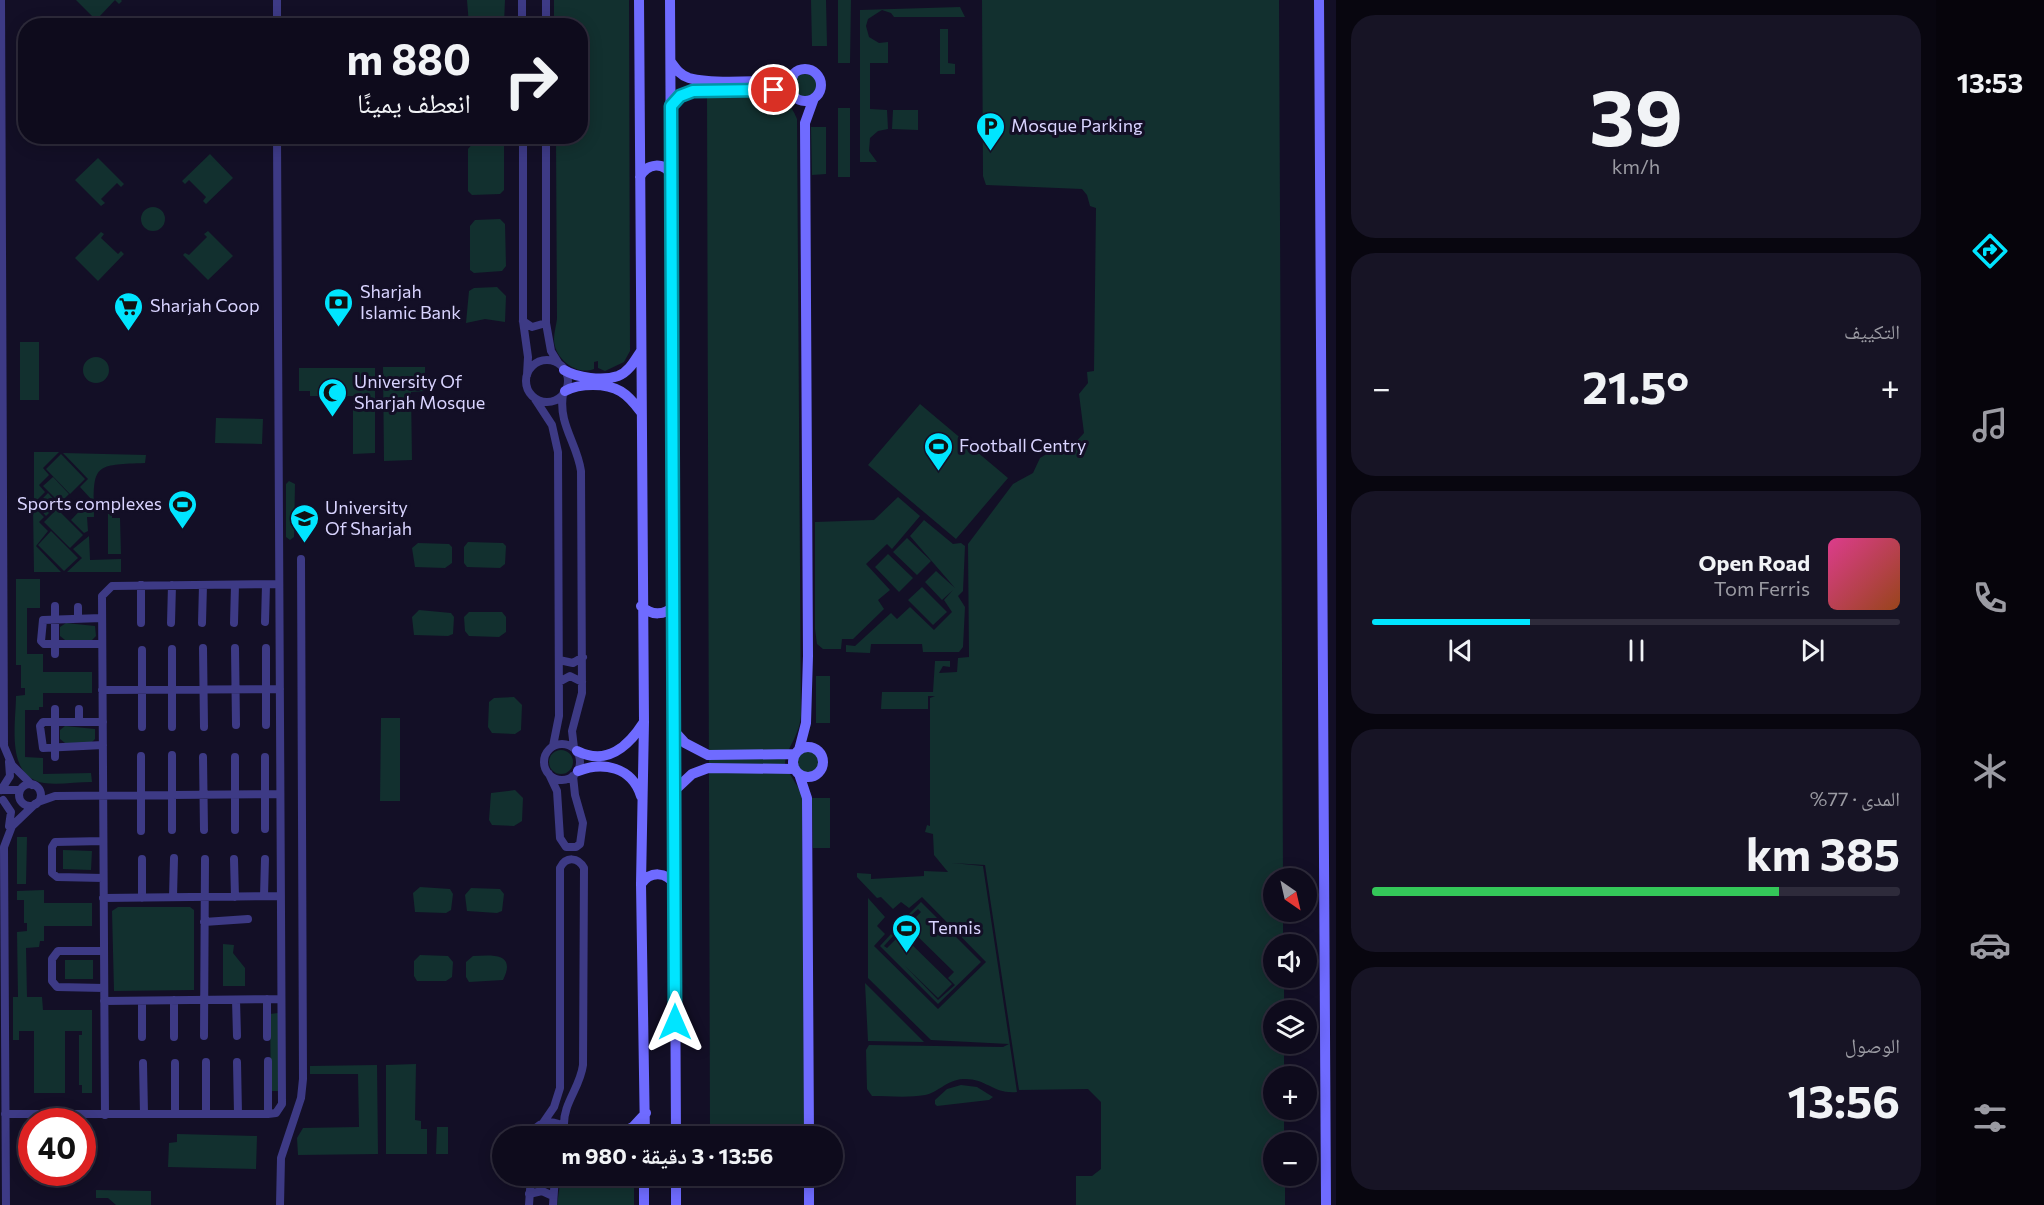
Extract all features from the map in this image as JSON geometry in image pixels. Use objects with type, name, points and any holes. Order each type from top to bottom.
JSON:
[{"type":"street","points":[[1,0],[4,735],[10,776],[1,790]]},
{"type":"street","points":[[276,0],[277,18]]},
{"type":"street","points":[[522,0],[522,18]]},
{"type":"street","points":[[546,0],[546,18]]},
{"type":"street","points":[[639,0],[641,606],[644,722],[641,884],[645,1126]]},
{"type":"street","points":[[670,0],[676,1126]]},
{"type":"street","points":[[1319,0],[1326,1205]]},
{"type":"street","points":[[671,62],[688,77],[722,85],[779,90],[806,101],[814,98]]},
{"type":"street","points":[[671,106],[686,92],[722,85],[774,80],[793,76],[802,70],[814,72],[821,86],[805,123],[806,723],[797,752],[797,771],[807,798],[809,1126]]},
{"type":"street","points":[[793,76],[789,86],[805,123]]},
{"type":"street","points":[[5,1114],[268,1114],[276,1113],[282,1104],[277,144]]},
{"type":"street","points":[[523,144],[523,321],[528,357],[526,386],[552,425],[558,452],[558,726],[553,746],[544,759],[559,801],[560,838],[566,847],[571,848],[580,844],[584,833],[575,773],[580,761],[572,731],[581,706],[583,657],[581,471],[576,449],[563,421],[567,378],[550,351],[546,323],[546,144]]},
{"type":"street","points":[[640,177],[646,168],[657,165],[665,167],[672,176]]},
{"type":"street","points":[[523,321],[537,327],[546,323]]},
{"type":"street","points":[[535,399],[548,402],[588,381],[618,376],[631,366],[641,351]]},
{"type":"street","points":[[527,375],[532,367],[540,362],[550,361],[588,381],[619,388],[641,412]]},
{"type":"street","points":[[618,376],[619,388]]},
{"type":"street","points":[[280,1205],[281,1158],[301,1098],[303,1079],[301,559]]},
{"type":"street","points":[[105,1114],[102,596],[107,589],[141,585],[279,584]]},
{"type":"street","points":[[141,585],[141,623]]},
{"type":"street","points":[[171,623],[172,585]]},
{"type":"street","points":[[202,623],[203,585]]},
{"type":"street","points":[[234,623],[235,585]]},
{"type":"street","points":[[265,622],[266,585]]},
{"type":"street","points":[[641,606],[651,613],[660,614],[675,605]]},
{"type":"street","points":[[55,606],[55,654]]},
{"type":"street","points":[[78,607],[78,619]]},
{"type":"street","points":[[102,618],[41,622],[42,642],[102,644]]},
{"type":"street","points":[[77,644],[77,655]]},
{"type":"street","points":[[203,648],[204,727]]},
{"type":"street","points":[[235,648],[236,725]]},
{"type":"street","points":[[266,648],[266,725]]},
{"type":"street","points":[[172,649],[172,728]]},
{"type":"street","points":[[141,650],[142,727]]},
{"type":"street","points":[[559,660],[573,663],[583,657]]},
{"type":"street","points":[[559,682],[570,676],[582,681]]},
{"type":"street","points":[[102,690],[280,689]]},
{"type":"street","points":[[55,709],[55,757]]},
{"type":"street","points":[[79,709],[79,722]]},
{"type":"street","points":[[102,722],[43,722],[40,726],[42,747],[103,745]]},
{"type":"street","points":[[549,774],[560,780],[591,766],[609,761],[632,741],[644,722]]},
{"type":"street","points":[[806,723],[824,759],[807,798]]},
{"type":"street","points":[[674,731],[697,752],[717,761],[797,771],[808,777],[818,774]]},
{"type":"street","points":[[553,746],[566,744],[591,756],[609,761],[634,782],[642,801]]},
{"type":"street","points":[[79,746],[79,756]]},
{"type":"street","points":[[675,790],[692,774],[717,761],[797,752],[808,746],[818,749]]},
{"type":"street","points":[[172,755],[172,830]]},
{"type":"street","points":[[141,756],[141,831]]},
{"type":"street","points":[[203,757],[204,830]]},
{"type":"street","points":[[235,757],[235,830]]},
{"type":"street","points":[[265,757],[265,829]]},
{"type":"street","points":[[8,758],[22,777],[55,796]]},
{"type":"street","points":[[22,777],[22,815]]},
{"type":"street","points":[[1,790],[35,786]]},
{"type":"street","points":[[8,831],[37,803],[40,795],[35,786]]},
{"type":"street","points":[[2,800],[22,802],[28,806],[55,796],[280,794]]},
{"type":"street","points":[[2,800],[11,812],[4,847],[6,1205]]},
{"type":"street","points":[[103,841],[57,841],[52,847],[52,873],[55,877],[103,878]]},
{"type":"street","points":[[173,897],[174,858]]},
{"type":"street","points":[[142,859],[142,898]]},
{"type":"street","points":[[204,1036],[205,859]]},
{"type":"street","points":[[234,859],[235,897]]},
{"type":"street","points":[[264,896],[265,859]]},
{"type":"street","points":[[539,1126],[554,1107],[560,1088],[560,868],[562,863],[572,859],[577,860],[584,868],[583,1065],[579,1082],[565,1112],[567,1126]]},
{"type":"street","points":[[641,884],[646,878],[658,874],[666,876],[675,885]]},
{"type":"street","points":[[103,898],[281,896]]},
{"type":"street","points":[[204,922],[248,919]]},
{"type":"street","points":[[104,951],[58,951],[52,959],[52,981],[57,987],[104,988]]},
{"type":"street","points":[[267,999],[267,1037]]},
{"type":"street","points":[[104,1001],[281,999]]},
{"type":"street","points":[[174,1000],[174,1037]]},
{"type":"street","points":[[236,1000],[237,1036]]},
{"type":"street","points":[[142,1001],[142,1037]]},
{"type":"street","points":[[268,1061],[268,1114]]},
{"type":"street","points":[[206,1062],[206,1114]]},
{"type":"street","points":[[237,1062],[238,1114]]},
{"type":"street","points":[[143,1063],[144,1114]]},
{"type":"street","points":[[175,1063],[175,1114]]},
{"type":"street","points":[[634,1126],[646,1112]]},
{"type":"street","points":[[543,1123],[558,1122],[562,1126]]},
{"type":"street","points":[[529,1205],[530,1186]]},
{"type":"street","points":[[553,1205],[554,1186]]},
{"type":"street","points":[[644,1186],[644,1205]]},
{"type":"street","points":[[676,1186],[676,1205]]},
{"type":"street","points":[[809,1186],[809,1205]]},
{"type":"street","points":[[529,1194],[542,1191],[553,1196]]},
{"type":"green space","points":[[76,0],[115,0],[100,18],[94,18]]},
{"type":"green space","points":[[467,0],[505,0],[504,18],[468,18]]},
{"type":"green space","points":[[554,0],[629,0],[630,351],[624,362],[605,371],[598,368],[598,361],[594,362],[594,369],[587,371],[574,368],[562,359],[555,346],[557,319],[556,144],[588,144],[588,18],[554,18]]},
{"type":"green space","points":[[811,0],[826,0],[827,46],[812,46]]},
{"type":"green space","points":[[838,0],[851,0],[850,63],[838,63]]},
{"type":"green space","points":[[982,0],[1279,0],[1283,868],[1263,868],[1263,922],[1283,922],[1283,934],[1263,934],[1263,988],[1284,988],[1284,1000],[1263,1000],[1263,1054],[1284,1054],[1284,1066],[1263,1066],[1263,1120],[1284,1120],[1284,1132],[1263,1132],[1263,1186],[1285,1186],[1285,1205],[1076,1205],[1076,1176],[1092,1176],[1101,1169],[1101,1102],[1088,1089],[1019,1090],[985,865],[952,863],[983,866],[1017,1092],[1001,1091],[971,1079],[957,1080],[930,1094],[919,1096],[872,1096],[867,1089],[866,1050],[869,1045],[1003,1047],[1009,1044],[931,1040],[868,978],[868,898],[885,917],[877,926],[885,934],[874,946],[938,1009],[986,962],[922,897],[909,908],[901,902],[893,909],[881,897],[877,898],[857,877],[857,873],[871,874],[871,879],[924,876],[924,871],[948,872],[934,855],[933,834],[925,832],[927,825],[930,826],[930,698],[935,696],[928,696],[928,709],[881,709],[882,692],[933,692],[935,661],[950,661],[950,667],[943,666],[939,673],[957,672],[958,658],[969,657],[968,544],[1013,484],[1033,473],[1040,458],[1053,450],[1073,445],[1084,433],[1079,394],[1088,383],[1087,372],[1094,371],[1096,208],[1090,206],[1087,195],[1082,189],[986,185],[983,176]]},
{"type":"green space","points":[[960,7],[965,17],[894,17],[891,13],[882,10],[868,19],[866,26],[869,37],[879,43],[888,42],[888,63],[870,63],[870,109],[887,110],[888,129],[878,131],[870,138],[869,151],[877,162],[860,162],[860,10]]},
{"type":"green space","points":[[940,29],[948,29],[948,63],[955,64],[955,74],[940,74]]},
{"type":"green space","points":[[805,74],[810,75],[816,81],[816,91],[810,97],[805,98],[800,97],[794,91],[793,86],[794,81],[800,75]]},
{"type":"green space","points":[[766,97],[777,99],[792,109],[797,119],[801,715],[798,731],[787,754],[785,766],[802,794],[806,1126],[710,1126],[707,98]]},
{"type":"green space","points":[[838,108],[850,108],[850,177],[838,177]]},
{"type":"green space","points":[[893,110],[918,110],[918,130],[892,129]]},
{"type":"green space","points":[[811,127],[826,127],[826,174],[812,175]]},
{"type":"green space","points":[[472,144],[504,146],[504,190],[500,194],[472,195],[468,191],[468,149]]},
{"type":"green space","points":[[210,154],[233,178],[206,204],[203,201],[206,197],[189,180],[185,184],[182,181]]},
{"type":"green space","points":[[98,158],[124,184],[121,187],[117,183],[101,199],[105,203],[101,206],[75,180]]},
{"type":"green space","points":[[153,207],[162,210],[165,219],[162,228],[153,231],[144,228],[141,219],[144,210]]},
{"type":"green space","points":[[500,219],[505,224],[506,266],[502,271],[474,273],[470,270],[470,226],[475,220]]},
{"type":"green space","points":[[208,231],[233,256],[208,280],[183,255],[185,253],[189,255],[207,237],[204,234]]},
{"type":"green space","points":[[101,232],[104,234],[101,238],[118,254],[121,251],[124,254],[98,281],[75,258]]},
{"type":"green space","points":[[497,287],[506,296],[505,322],[485,319],[466,323],[469,291],[474,288]]},
{"type":"green space","points":[[20,342],[39,342],[39,400],[20,400]]},
{"type":"green space","points":[[96,357],[105,361],[109,370],[105,379],[96,383],[87,379],[83,370],[87,361]]},
{"type":"green space","points":[[383,367],[425,367],[425,391],[411,392],[412,460],[384,461]]},
{"type":"green space","points":[[299,368],[375,368],[375,453],[353,454],[353,396],[310,396],[310,391],[299,391]]},
{"type":"green space","name":"Football Centry","points":[[920,404],[1008,478],[956,539],[868,465]]},
{"type":"green space","points":[[216,418],[263,419],[262,444],[215,443]]},
{"type":"green space","points":[[34,452],[59,452],[43,468],[49,475],[39,485],[45,492],[34,503]]},
{"type":"green space","points":[[63,453],[146,455],[145,463],[115,465],[100,471],[94,486],[94,517],[87,517],[88,531],[84,533],[71,520],[91,499],[80,487],[88,479]]},
{"type":"green space","points":[[61,454],[85,479],[70,494],[46,469]]},
{"type":"green space","points":[[53,477],[69,494],[60,503],[43,486]]},
{"type":"green space","points":[[289,481],[295,484],[294,537],[290,540],[286,537],[286,484]]},
{"type":"green space","points":[[48,493],[58,504],[46,516],[36,505]]},
{"type":"green space","points":[[898,497],[920,516],[892,549],[887,544],[866,564],[890,590],[878,600],[884,609],[853,639],[842,639],[841,649],[823,649],[817,644],[815,629],[815,522],[874,520]]},
{"type":"green space","points":[[33,506],[44,517],[39,522],[48,531],[36,546],[61,572],[34,572]]},
{"type":"green space","points":[[57,509],[83,535],[70,548],[44,522]]},
{"type":"green space","points":[[108,514],[112,514],[112,518],[120,518],[121,554],[108,554]]},
{"type":"green space","points":[[924,520],[953,544],[961,543],[965,546],[963,591],[958,596],[965,607],[963,647],[959,652],[923,652],[922,644],[871,644],[870,653],[846,652],[846,645],[855,646],[891,613],[897,619],[910,607],[934,630],[952,612],[944,600],[953,590],[942,600],[925,582],[936,571],[955,588],[910,536]]},
{"type":"green space","points":[[51,531],[78,558],[64,571],[38,545]]},
{"type":"green space","points":[[89,536],[90,560],[121,559],[121,572],[67,572],[82,558],[73,549]]},
{"type":"green space","points":[[907,538],[931,561],[917,575],[893,552]]},
{"type":"green space","points":[[468,542],[503,543],[506,546],[505,564],[500,568],[467,567],[464,563],[464,547]]},
{"type":"green space","points":[[418,543],[449,544],[452,547],[452,563],[445,568],[415,567],[412,548]]},
{"type":"green space","points":[[888,554],[913,578],[899,592],[875,567]]},
{"type":"green space","points":[[16,579],[40,579],[40,608],[27,608],[27,654],[43,654],[43,672],[92,672],[92,693],[43,693],[43,707],[39,707],[39,710],[25,710],[25,757],[43,758],[43,774],[91,773],[92,782],[44,783],[32,779],[23,771],[18,760],[15,747],[16,696],[25,695],[25,688],[21,688],[21,665],[16,665]]},
{"type":"green space","points":[[922,587],[947,612],[933,625],[908,600]]},
{"type":"green space","points":[[419,610],[451,613],[454,617],[453,634],[448,636],[414,635],[412,617]]},
{"type":"green space","points":[[469,612],[502,612],[506,617],[506,632],[499,637],[469,636],[465,631],[464,617]]},
{"type":"green space","points":[[66,623],[95,626],[96,636],[92,640],[65,640],[60,636],[60,627]]},
{"type":"green space","points":[[816,676],[830,676],[830,723],[816,723]]},
{"type":"green space","points":[[514,697],[522,705],[521,730],[515,734],[492,733],[488,727],[489,702],[494,698]]},
{"type":"green space","points":[[381,718],[400,718],[400,801],[380,801]]},
{"type":"green space","points":[[65,726],[95,729],[95,739],[91,743],[65,743],[60,739],[60,730]]},
{"type":"green space","points":[[561,750],[569,754],[573,762],[569,770],[561,774],[553,770],[549,762],[553,754]]},
{"type":"green space","points":[[807,750],[812,751],[818,757],[818,767],[812,773],[807,774],[802,773],[796,767],[795,762],[796,757],[802,751]]},
{"type":"green space","points":[[515,790],[523,798],[522,821],[514,826],[492,825],[489,820],[491,793]]},
{"type":"green space","points":[[812,798],[830,798],[830,848],[813,848]]},
{"type":"green space","points":[[17,837],[27,837],[26,884],[17,884]]},
{"type":"green space","points":[[63,850],[92,851],[91,870],[63,869]]},
{"type":"green space","points":[[420,887],[450,889],[453,894],[451,910],[446,913],[415,912],[413,893]]},
{"type":"green space","points":[[471,888],[500,889],[504,894],[502,911],[497,913],[467,911],[465,895]]},
{"type":"green space","points":[[44,890],[44,903],[92,903],[92,926],[44,926],[44,941],[40,941],[39,947],[26,948],[27,997],[42,997],[43,1010],[92,1010],[92,1093],[82,1093],[82,1085],[79,1085],[79,1035],[82,1035],[82,1031],[65,1031],[65,1093],[34,1093],[34,1031],[19,1031],[19,1040],[13,1040],[13,997],[18,997],[17,932],[27,931],[27,923],[24,923],[24,900],[17,900],[17,891]]},
{"type":"green space","points":[[921,902],[981,962],[938,1004],[880,946],[891,934],[893,936],[884,946],[887,948],[901,934],[952,984],[938,998],[905,966],[938,1000],[955,985],[948,978],[954,972],[907,926],[921,912],[918,909],[910,916],[909,914]]},
{"type":"green space","points":[[118,907],[190,907],[194,910],[194,990],[114,991],[112,911]]},
{"type":"green space","points":[[223,944],[234,945],[233,953],[245,968],[245,986],[223,986]]},
{"type":"green space","points":[[420,955],[448,956],[453,962],[452,977],[446,981],[417,981],[414,976],[414,961]]},
{"type":"green space","points":[[487,955],[504,960],[507,964],[503,980],[469,982],[466,977],[466,962],[473,956]]},
{"type":"green space","points":[[65,960],[93,960],[93,979],[65,979]]},
{"type":"green space","points":[[865,983],[924,1042],[868,1041]]},
{"type":"green space","points":[[278,1013],[279,1091],[271,1091],[270,1014]]},
{"type":"green space","points":[[416,1064],[415,1120],[421,1121],[421,1129],[427,1129],[427,1154],[386,1154],[386,1065]]},
{"type":"green space","points":[[377,1065],[378,1154],[298,1155],[297,1138],[303,1128],[359,1127],[358,1074],[310,1074],[310,1066]]},
{"type":"green space","points":[[961,1085],[977,1087],[993,1097],[989,1100],[937,1106],[935,1104],[935,1100],[947,1089]]},
{"type":"green space","points":[[437,1127],[448,1127],[448,1154],[436,1154]]},
{"type":"green space","points":[[177,1134],[257,1136],[256,1169],[168,1167],[169,1143],[177,1142]]},
{"type":"green space","points":[[560,1186],[634,1186],[634,1205],[557,1205]]},
{"type":"green space","points":[[96,1190],[151,1191],[151,1205],[116,1205],[108,1198],[96,1198]]},
{"type":"place","name":"Mosque Parking","points":[[990,152]]},
{"type":"place","name":"Sharjah Islamic Bank","points":[[339,328]]},
{"type":"place","name":"Sharjah Coop","points":[[129,332]]},
{"type":"place","name":"University Of Sharjah Mosque","points":[[333,418]]},
{"type":"place","name":"Football Centry","points":[[938,472]]},
{"type":"place","name":"Sports complexes","points":[[183,530]]},
{"type":"place","name":"University Of Sharjah","points":[[304,544]]},
{"type":"place","name":"Tennis","points":[[907,954]]},
{"type":"route","points":[[675,1022],[674,309],[671,106],[686,92],[774,90]]}]
